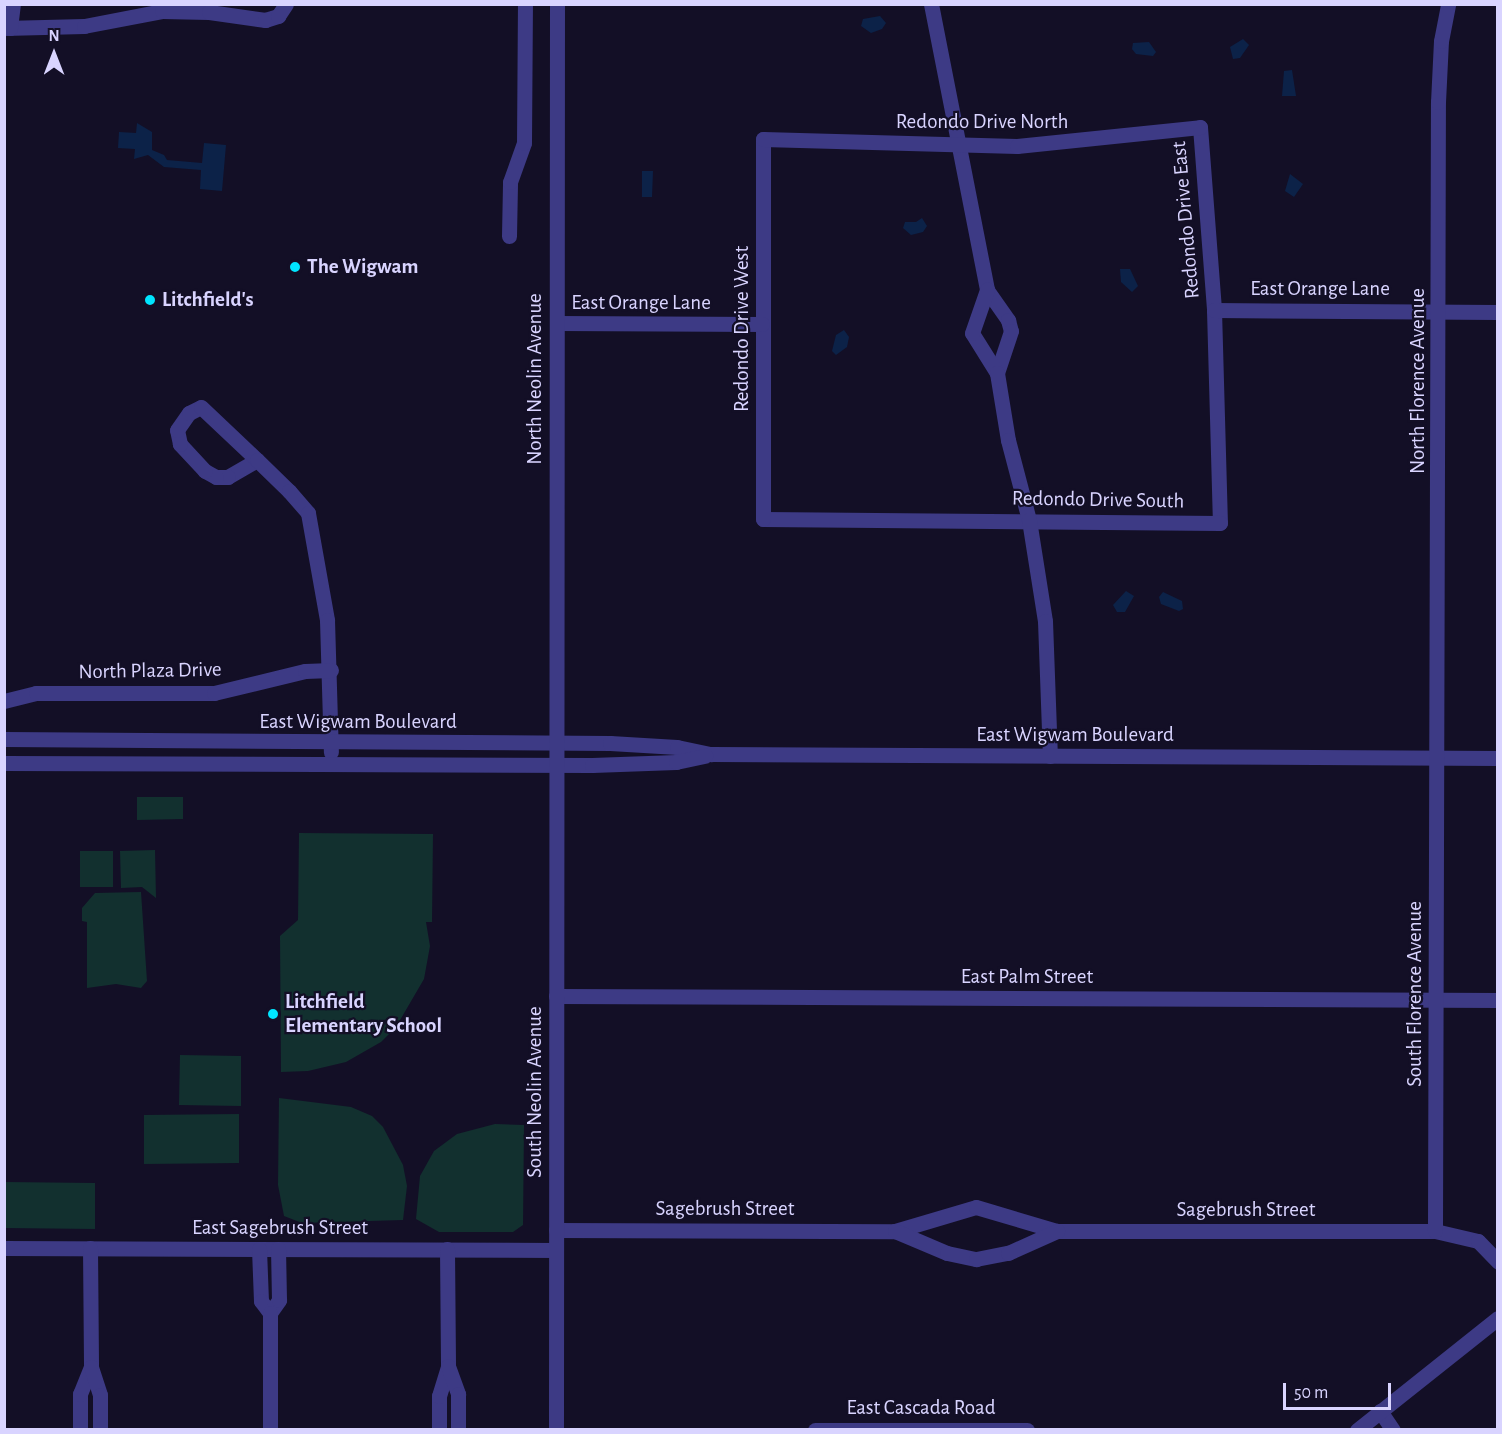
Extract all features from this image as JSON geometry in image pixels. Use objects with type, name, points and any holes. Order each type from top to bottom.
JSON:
[{"type":"street","points":[[13,4],[7,28],[84,26],[162,11],[209,12],[265,20],[278,16],[286,4]]},
{"type":"street","points":[[509,236],[510,182],[524,143],[525,4]]},
{"type":"street","name":"North Neolin Avenue","points":[[556,754],[557,4]]},
{"type":"street","points":[[931,4],[937,44],[962,145],[987,290],[1008,320],[1011,332],[997,373]]},
{"type":"street","name":"North Florence Avenue","points":[[1438,758],[1438,91],[1448,4]]},
{"type":"street","name":"Redondo Drive North","points":[[764,140],[962,145],[1070,143],[1200,128]]},
{"type":"street","name":"Redondo Drive East","points":[[1200,128],[1214,310]]},
{"type":"street","name":"Redondo Drive West","points":[[763,519],[764,140]]},
{"type":"street","points":[[987,290],[972,333],[997,373],[1008,440],[1029,520],[1045,621],[1050,756]]},
{"type":"street","name":"East Orange Lane","points":[[1214,310],[1497,312]]},
{"type":"street","name":"Redondo Drive South","points":[[763,519],[1220,523],[1214,310]]},
{"type":"street","name":"East Orange Lane","points":[[556,323],[762,324]]},
{"type":"street","points":[[257,460],[228,477],[211,475],[180,444],[179,425],[201,407],[257,460],[310,518],[324,597],[331,670],[330,764]]},
{"type":"street","name":"North Plaza Drive","points":[[4,701],[36,693],[214,693],[306,671],[331,670]]},
{"type":"street","name":"East Wigwam Boulevard","points":[[4,739],[331,742],[676,762],[711,754]]},
{"type":"street","name":"East Wigwam Boulevard","points":[[4,763],[330,764],[677,747],[711,754],[1497,758]]},
{"type":"street","name":"South Neolin Avenue","points":[[555,1430],[556,754]]},
{"type":"street","name":"South Florence Avenue","points":[[1435,1232],[1438,758]]},
{"type":"street","name":"East Palm Street","points":[[556,996],[1497,1000]]},
{"type":"street","name":"Sagebrush Street","points":[[556,1230],[895,1231],[976,1208],[1057,1231],[1435,1232]]},
{"type":"street","name":"Sagebrush Street","points":[[895,1231],[947,1253],[976,1259],[1008,1253],[1057,1231]]},
{"type":"street","points":[[1435,1232],[1478,1241],[1497,1262]]},
{"type":"street","name":"East Sagebrush Street","points":[[4,1248],[556,1250]]},
{"type":"street","points":[[90,1248],[91,1367],[100,1395],[100,1430]]},
{"type":"street","points":[[259,1249],[261,1301],[270,1313]]},
{"type":"street","points":[[270,1430],[270,1313],[279,1300],[278,1249]]},
{"type":"street","points":[[439,1430],[439,1396],[448,1366],[447,1249]]},
{"type":"street","points":[[1357,1430],[1497,1318]]},
{"type":"street","points":[[448,1366],[459,1394],[458,1430]]},
{"type":"street","points":[[80,1430],[80,1394],[91,1367]]},
{"type":"street","points":[[1380,1411],[1393,1430]]},
{"type":"street","name":"East Cascada Road","points":[[815,1430],[1027,1430]]},
{"type":"green space","points":[[137,797],[183,797],[183,819],[137,820]]},
{"type":"green space","points":[[299,833],[433,834],[432,922],[426,922],[430,946],[424,979],[396,1027],[381,1042],[346,1062],[308,1071],[281,1072],[280,936],[298,920]]},
{"type":"green space","points":[[155,850],[156,898],[142,887],[121,888],[120,851]]},
{"type":"green space","points":[[80,851],[113,851],[113,887],[80,887]]},
{"type":"green space","points":[[141,892],[147,981],[141,988],[116,984],[87,988],[87,922],[82,921],[82,908],[95,893]]},
{"type":"green space","points":[[180,1055],[241,1056],[241,1106],[179,1105]]},
{"type":"green space","points":[[279,1098],[351,1107],[372,1116],[383,1127],[403,1165],[407,1186],[403,1220],[302,1223],[284,1216],[278,1185]]},
{"type":"green space","points":[[239,1114],[239,1163],[144,1164],[144,1115]]},
{"type":"green space","points":[[495,1124],[524,1125],[523,1225],[513,1232],[439,1232],[416,1219],[420,1176],[434,1151],[457,1134]]},
{"type":"green space","points":[[5,1182],[95,1183],[95,1229],[5,1228]]},
{"type":"water","points":[[880,16],[886,23],[882,29],[871,33],[861,26],[863,19]]},
{"type":"water","points":[[1243,39],[1249,45],[1240,58],[1233,59],[1230,47]]},
{"type":"water","points":[[1149,42],[1156,52],[1153,56],[1136,54],[1132,49],[1133,43]]},
{"type":"water","points":[[1292,70],[1296,96],[1282,96],[1284,71]]},
{"type":"water","points":[[137,123],[152,132],[152,150],[164,155],[167,160],[202,163],[204,143],[226,145],[222,191],[200,189],[201,170],[164,167],[148,155],[134,159],[135,149],[118,148],[119,132],[136,133]]},
{"type":"water","points":[[642,171],[653,171],[652,197],[642,197]]},
{"type":"water","points":[[1290,174],[1303,184],[1294,197],[1285,191]]},
{"type":"water","points":[[922,218],[927,226],[923,232],[911,235],[903,228],[905,222],[916,222]]},
{"type":"water","points":[[1120,269],[1130,269],[1138,286],[1132,292],[1121,282]]},
{"type":"water","points":[[844,330],[849,337],[847,347],[836,355],[832,351],[836,335]]},
{"type":"water","points":[[1126,591],[1134,596],[1125,612],[1117,612],[1113,605]]},
{"type":"water","points":[[1163,592],[1182,601],[1183,609],[1179,611],[1161,604],[1159,597]]},
{"type":"place","name":"The Wigwam","points":[[295,267]]},
{"type":"place","name":"Litchfield's","points":[[150,300]]},
{"type":"place","name":"Litchfield Elementary School","points":[[273,1014]]}]
